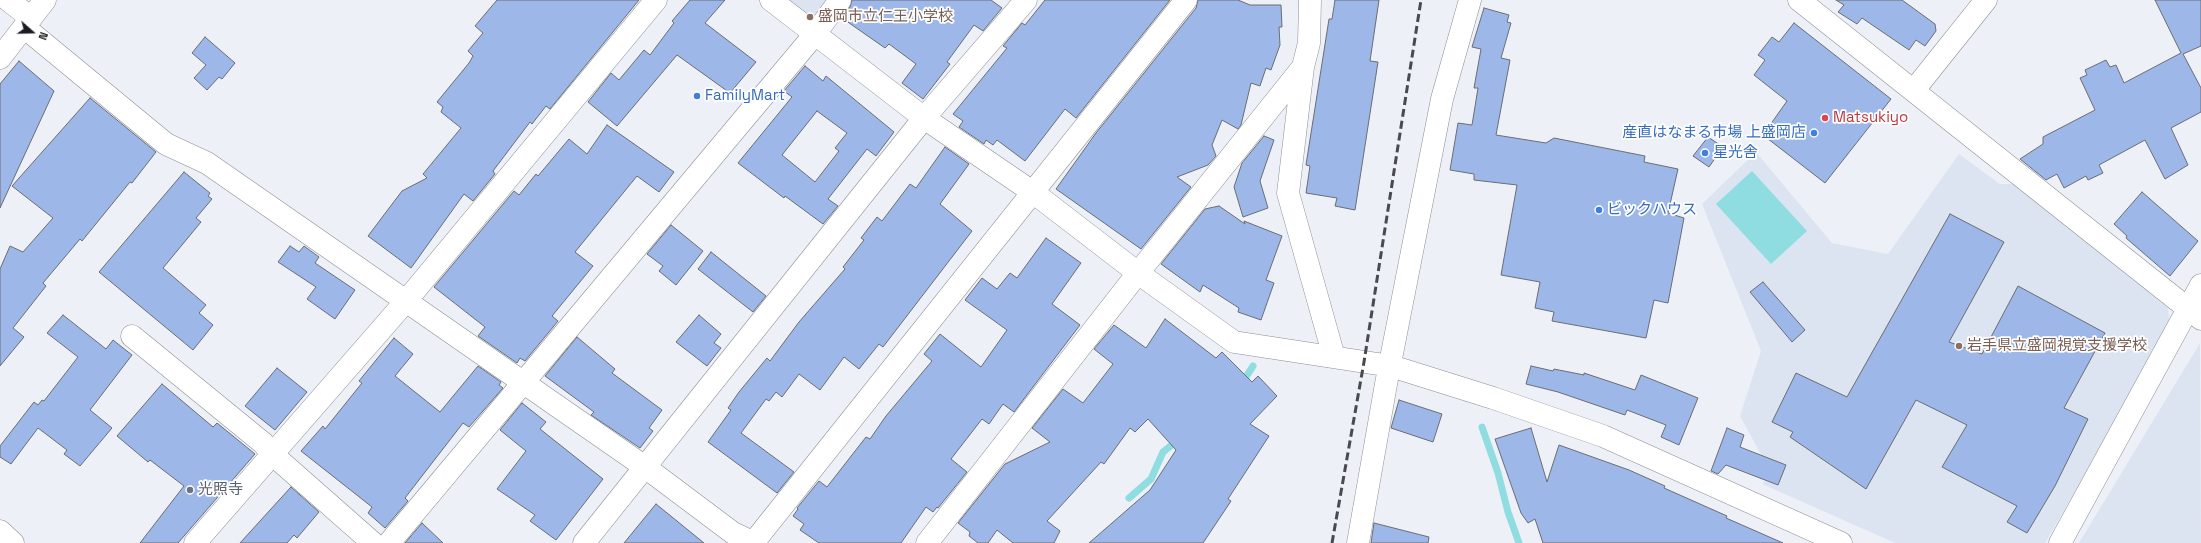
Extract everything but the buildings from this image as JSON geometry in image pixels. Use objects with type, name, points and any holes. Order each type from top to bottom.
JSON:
[{"type":"street","points":[[8,0],[28,22],[166,144],[207,163],[523,382],[645,468],[733,533],[754,543],[1034,193],[1186,0]]},
{"type":"street","points":[[0,58],[45,0]]},
{"type":"street","points":[[195,543],[406,301],[656,0]]},
{"type":"street","points":[[771,0],[924,118],[1034,193],[1138,273],[1234,342],[1391,366],[1493,398],[1603,436],[1841,543]]},
{"type":"street","points":[[389,543],[815,34],[840,0]]},
{"type":"street","points":[[584,543],[924,118],[1026,0]]},
{"type":"street","points":[[1310,0],[1309,43],[1303,67],[1288,193],[1334,357]]},
{"type":"street","points":[[1358,543],[1386,384],[1391,366],[1442,99],[1470,0]]},
{"type":"street","points":[[1799,0],[2195,314]]},
{"type":"street","points":[[1914,90],[1986,0]]},
{"type":"street","points":[[927,543],[1138,273],[1303,67]]},
{"type":"street","points":[[2060,543],[2195,314],[2201,285]]},
{"type":"street","points":[[132,336],[264,444],[272,454],[373,543]]},
{"type":"street","points":[[0,531],[13,543]]},
{"type":"shaded area","name":"盛岡市立仁王小学校","points":[[771,0],[840,0],[815,34]]},
{"type":"shaded area","name":"岩手県立盛岡視覚支援学校","points":[[1756,152],[1832,243],[1888,254],[1959,154],[2000,184],[2016,184],[2168,308],[2169,320],[2163,341],[2045,543],[1895,543],[1762,484],[1771,473],[1740,416],[1761,351],[1702,204]]},
{"type":"shaded area","name":"岩手県立盛岡視覚支援学校","points":[[2200,343],[2201,543],[2079,543]]},
{"type":"water","points":[[1752,171],[1807,231],[1771,264],[1716,204]]},
{"type":"waterway","points":[[1242,383],[1253,366]]},
{"type":"waterway","points":[[1482,427],[1498,473],[1508,512],[1519,543]]},
{"type":"waterway","points":[[1129,498],[1151,479],[1163,452],[1178,440]]},
{"type":"railway","points":[[1332,543],[1364,362],[1421,0]]},
{"type":"place","name":"盛岡市立仁王小学校","points":[[810,17]]},
{"type":"place","name":"FamilyMart","points":[[697,96]]},
{"type":"place","name":"Matsukiyo","points":[[1825,118]]},
{"type":"place","name":"産直はなまる市場 上盛岡店","points":[[1814,133]]},
{"type":"place","name":"星光舎","points":[[1705,153]]},
{"type":"place","name":"ビックハウス","points":[[1599,210]]},
{"type":"place","name":"岩手県立盛岡視覚支援学校","points":[[1959,346]]},
{"type":"place","name":"光照寺","points":[[190,490]]}]
